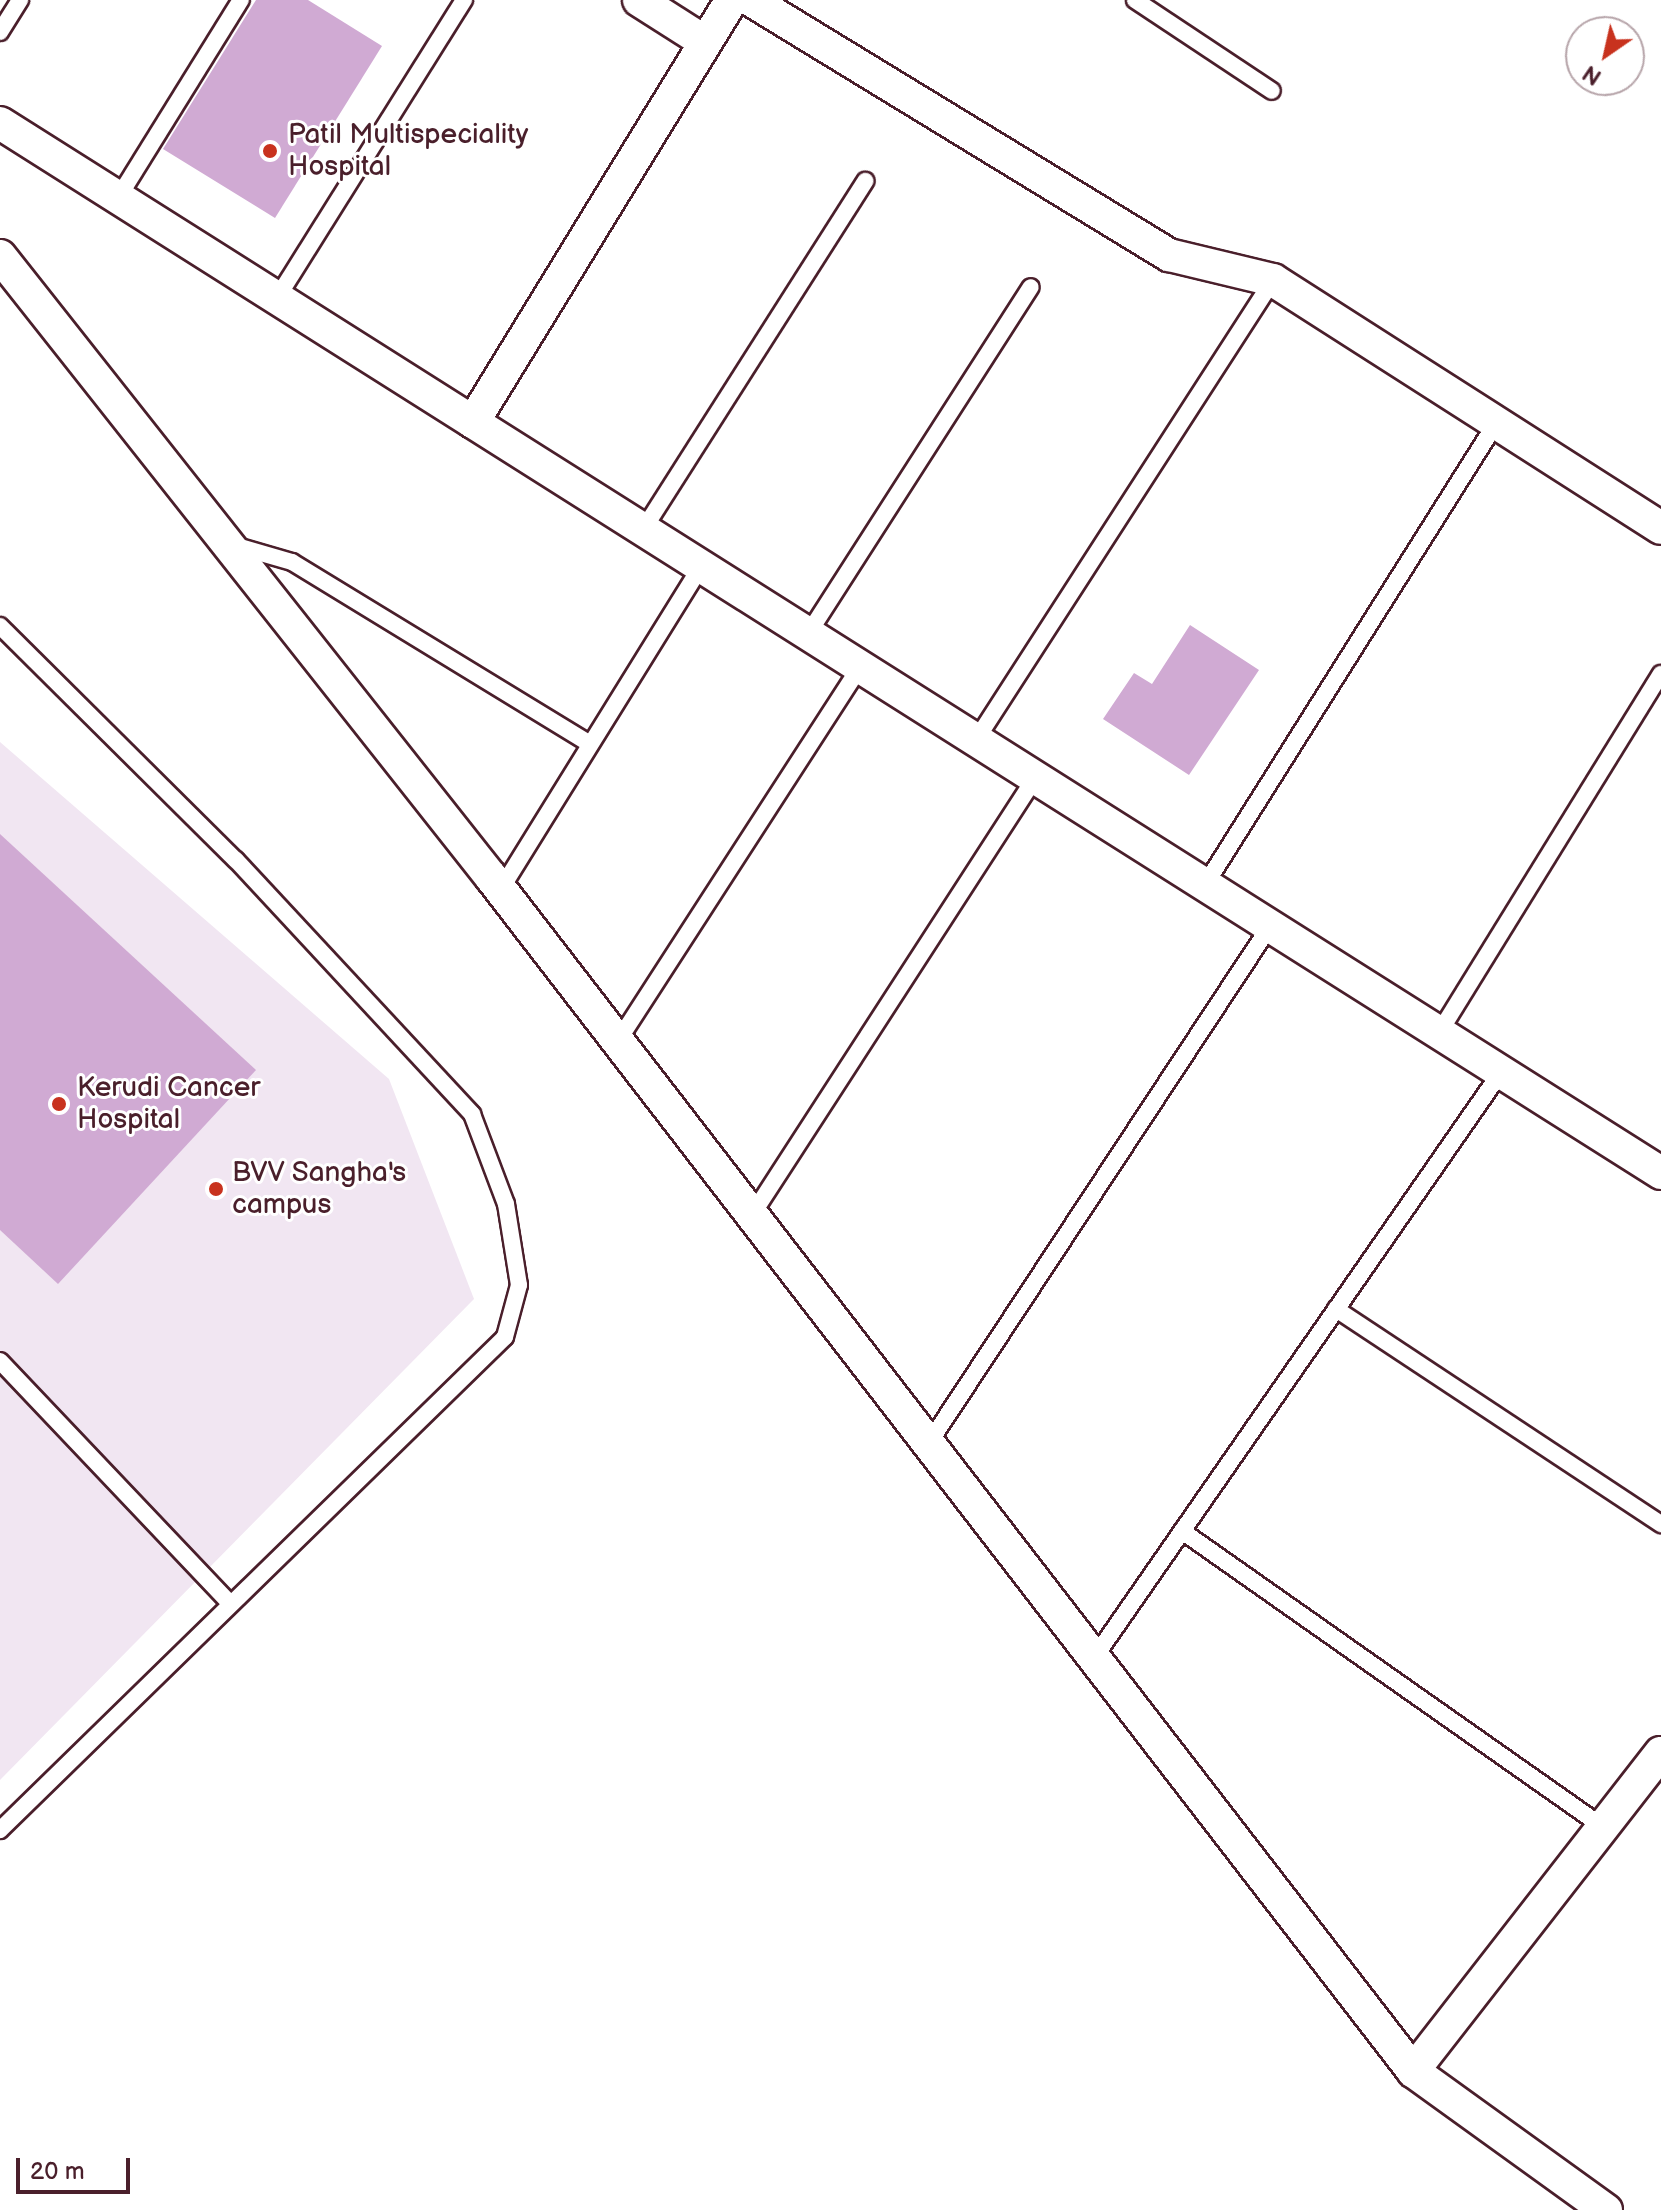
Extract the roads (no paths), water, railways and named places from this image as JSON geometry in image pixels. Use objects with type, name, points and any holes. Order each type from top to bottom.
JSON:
[{"type":"street","points":[[639,0],[705,42]]},
{"type":"street","points":[[473,422],[732,0]]},
{"type":"street","points":[[751,0],[1169,255],[1273,280],[1661,528]]},
{"type":"street","points":[[0,123],[1661,1173]]},
{"type":"street","points":[[0,256],[501,889],[1413,2071],[1606,2210]]},
{"type":"street","points":[[1413,2071],[1661,1753]]},
{"type":"lane","points":[[0,32],[20,0]]},
{"type":"lane","points":[[118,198],[241,0]]},
{"type":"lane","points":[[277,298],[464,0]]},
{"type":"lane","points":[[1135,0],[1272,91]]},
{"type":"lane","points":[[643,530],[865,181]]},
{"type":"lane","points":[[976,740],[1273,280]]},
{"type":"lane","points":[[808,634],[1031,287]]},
{"type":"lane","points":[[1205,885],[1496,423]]},
{"type":"lane","points":[[228,543],[292,562],[590,744]]},
{"type":"lane","points":[[501,889],[701,566]]},
{"type":"lane","points":[[0,626],[236,860],[472,1114],[506,1204],[519,1285],[505,1337],[0,1830]]},
{"type":"lane","points":[[618,1041],[860,667]]},
{"type":"lane","points":[[1439,1033],[1661,674]]},
{"type":"lane","points":[[752,1215],[1035,778]]},
{"type":"lane","points":[[929,1443],[1270,926]]},
{"type":"lane","points":[[1094,1658],[1501,1072]]},
{"type":"lane","points":[[1336,1309],[1661,1524]]},
{"type":"lane","points":[[0,1361],[231,1604]]},
{"type":"lane","points":[[1182,1531],[1603,1827]]},
{"type":"place","name":"Patil Multispeciality Hospital","points":[[270,151]]},
{"type":"place","name":"Kerudi Cancer Hospital","points":[[59,1104]]},
{"type":"place","name":"BVV Sangha's campus","points":[[216,1189]]}]
